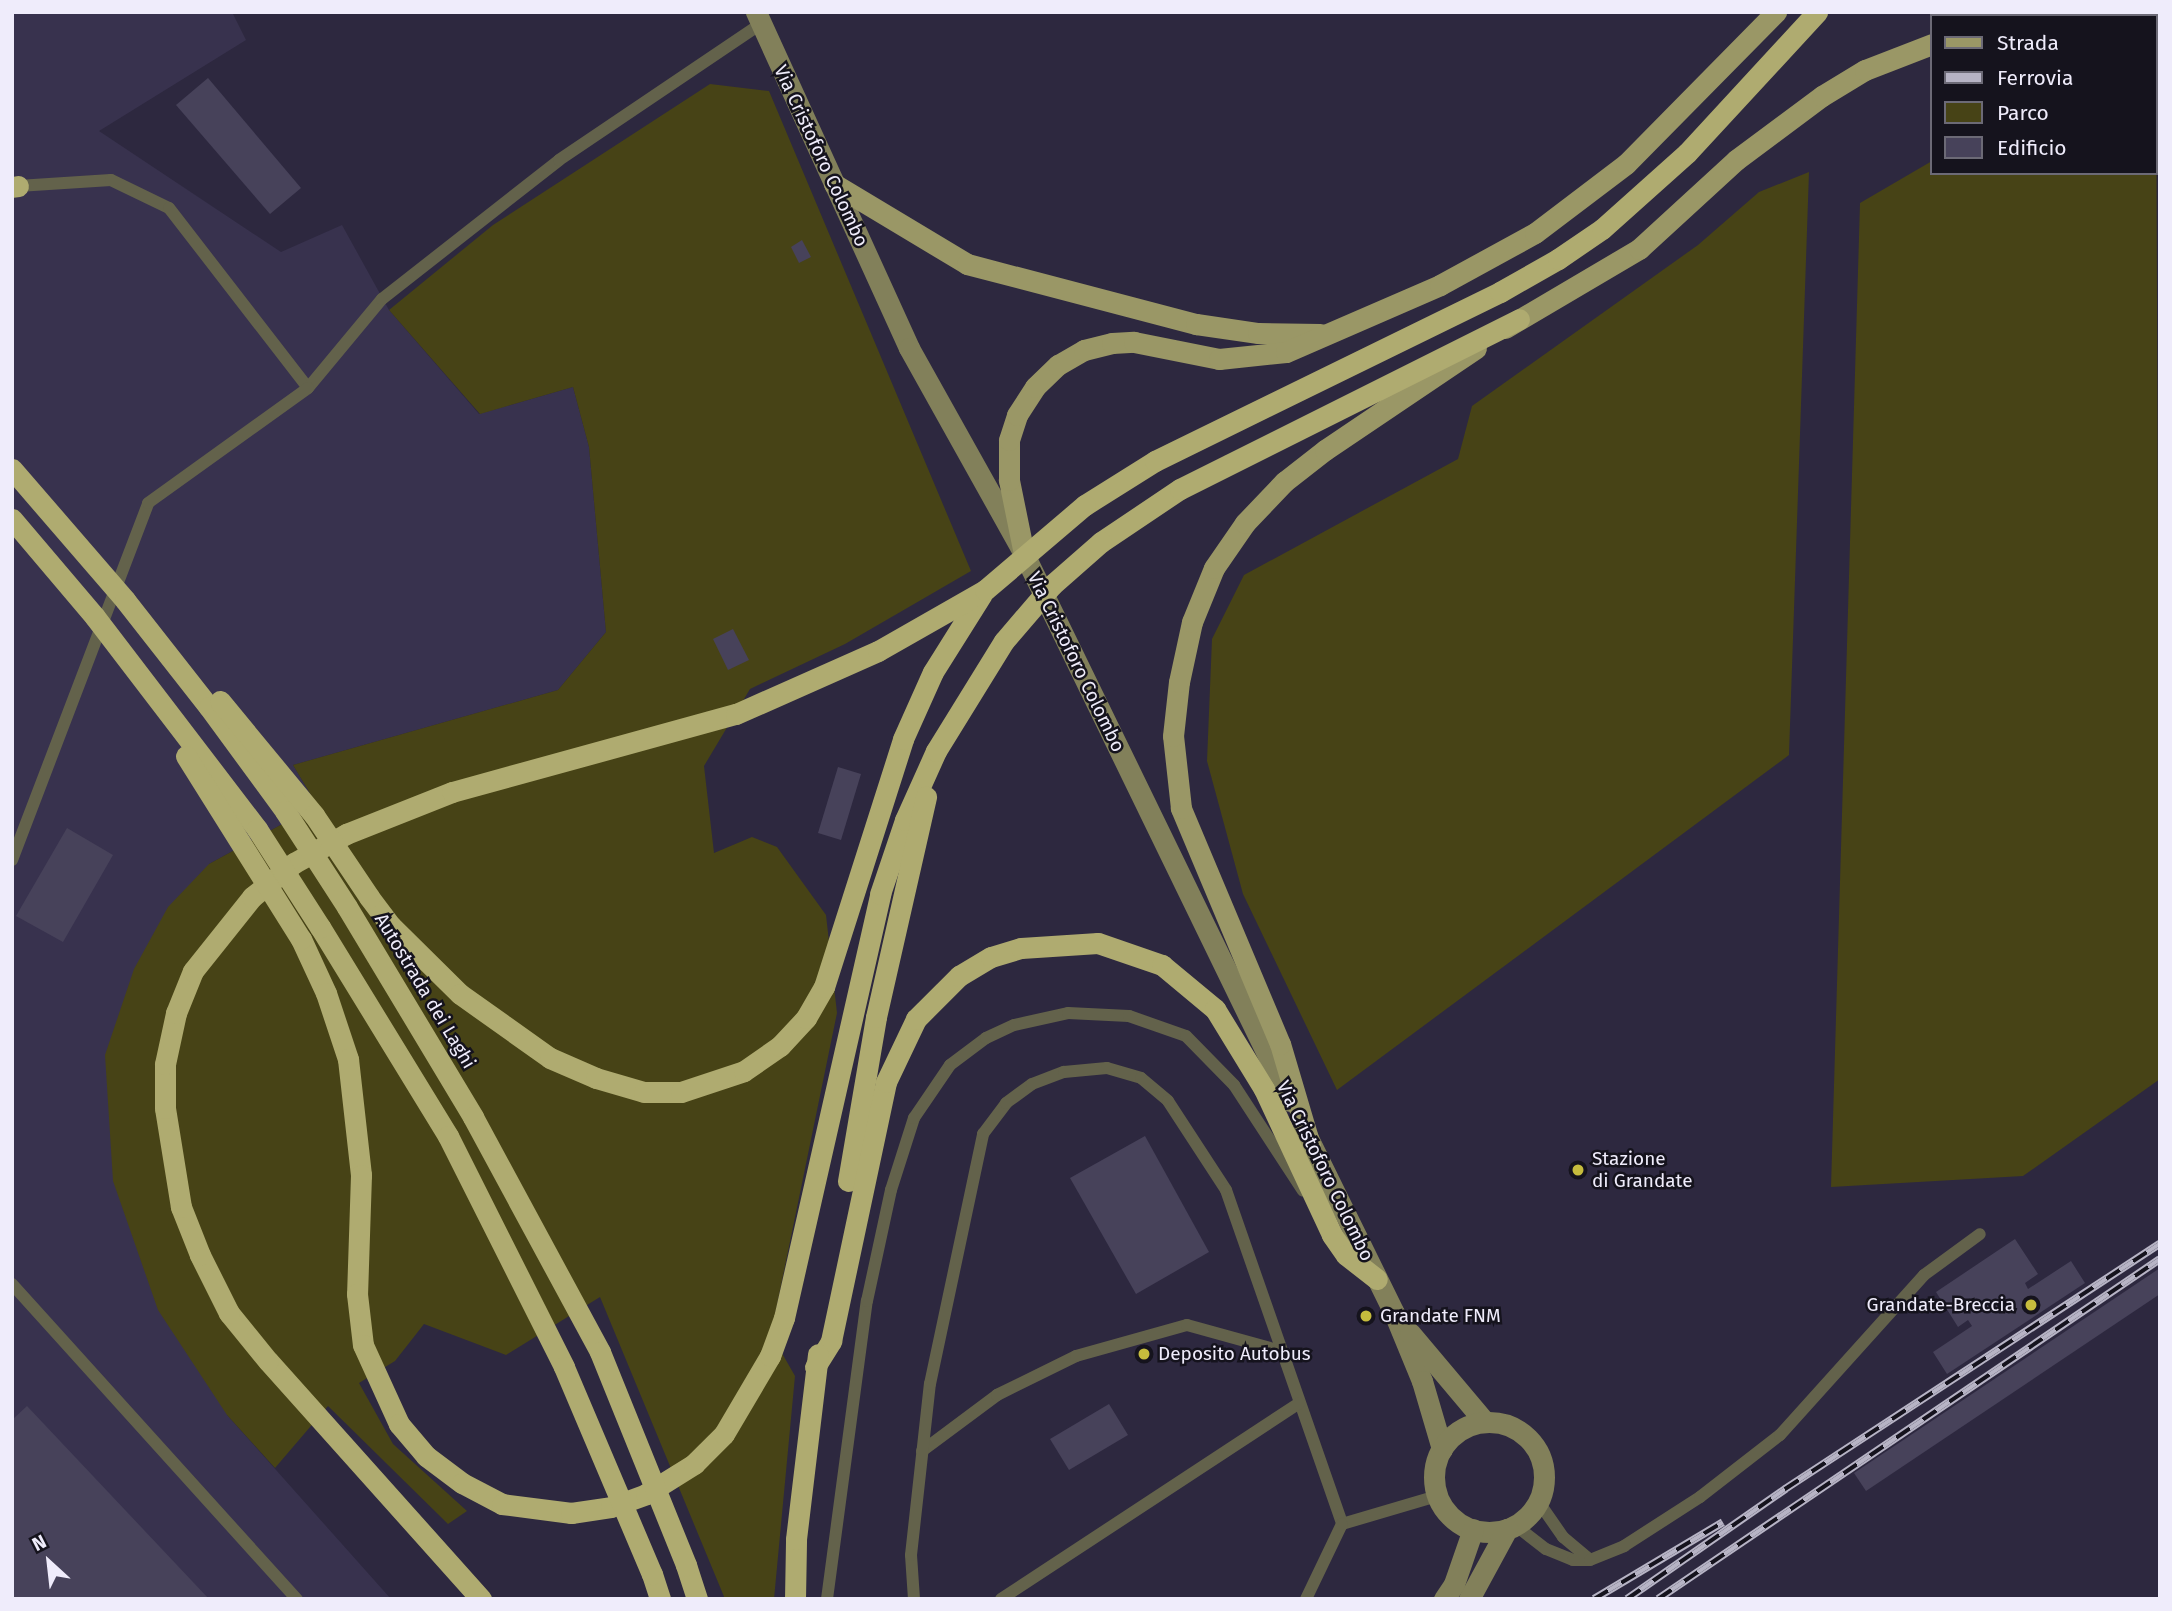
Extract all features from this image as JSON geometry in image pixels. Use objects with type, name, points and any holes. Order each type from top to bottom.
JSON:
[{"type":"highway","points":[[481,1599],[260,1352],[229,1313],[180,1207],[165,1108],[165,1064],[176,1013],[193,971],[252,897],[294,863],[346,834],[452,792],[736,714],[878,651],[985,590],[1085,505],[1155,461],[1500,292],[1558,259],[1602,229],[1678,162],[1817,12]]},
{"type":"highway","points":[[95,617],[301,939],[326,993],[348,1059],[361,1175],[358,1294],[363,1345],[393,1413],[426,1456],[462,1483],[502,1504],[570,1513],[611,1507],[646,1494],[694,1464],[724,1434],[770,1356],[784,1318],[865,950],[905,820],[936,751],[1004,641],[1052,585],[1101,542],[1180,489],[1519,319]]},
{"type":"highway","name":"Autostrada dei Laghi","points":[[12,468],[125,600],[285,811],[347,907],[474,1117],[600,1352],[686,1565],[697,1599]]},
{"type":"highway","points":[[12,519],[95,617],[257,829],[320,926],[447,1136],[564,1367],[652,1574],[660,1599]]},
{"type":"highway","points":[[125,600],[261,748],[391,926],[460,994],[550,1058],[596,1078],[644,1092],[681,1092],[744,1070],[779,1046],[806,1018],[824,987],[903,739],[933,672],[985,590]]},
{"type":"highway","points":[[795,1599],[796,1539],[815,1367],[876,1017],[936,751]]},
{"type":"highway","points":[[815,1367],[831,1341],[886,1082],[916,1019],[959,976],[991,957],[1021,948],[1098,943],[1161,965],[1215,1009],[1264,1089],[1332,1235],[1346,1255],[1377,1279]]},
{"type":"main road","points":[[1024,554],[1009,480],[1009,440],[1017,415],[1035,387],[1058,365],[1084,350],[1112,343],[1134,342],[1193,357],[1255,358],[1332,334],[1440,285],[1535,233],[1626,164],[1776,12]]},
{"type":"main road","points":[[2074,14],[2092,12]]},
{"type":"main road","points":[[1310,1145],[1280,1044],[1181,808],[1173,736],[1192,622],[1214,568],[1245,523],[1284,482],[1519,319],[1639,249],[1756,143],[1822,96],[1865,70],[1930,45]]},
{"type":"main road","points":[[834,184],[967,264],[1196,324],[1258,333],[1332,334]]},
{"type":"street","name":"Via Cristoforo Colombo","points":[[758,18],[909,348],[1024,554],[1394,1313],[1422,1381],[1442,1448]]},
{"type":"street","name":"Via Cristoforo Colombo","points":[[1394,1313],[1485,1422]]},
{"type":"street","points":[[1469,1599],[1511,1527],[1538,1501],[1544,1476],[1538,1452],[1516,1429],[1485,1422],[1460,1431],[1442,1448],[1435,1464],[1437,1496],[1445,1511],[1473,1530],[1511,1527]]},
{"type":"street","points":[[1444,1599],[1454,1584],[1473,1530]]},
{"type":"lane","points":[[12,860],[148,503],[307,388],[382,299],[559,160],[758,18]]},
{"type":"lane","points":[[15,186],[111,180],[169,208],[307,388]]},
{"type":"lane","points":[[827,1599],[867,1301],[891,1190],[914,1118],[950,1065],[986,1038],[1014,1025],[1068,1013],[1129,1016],[1186,1035],[1234,1085],[1332,1235]]},
{"type":"lane","points":[[914,1599],[911,1555],[930,1384],[983,1134],[1015,1097],[1032,1083],[1064,1072],[1107,1069],[1141,1078],[1168,1101],[1226,1190],[1342,1524],[1306,1599]]},
{"type":"lane","points":[[1511,1527],[1556,1555],[1590,1560],[1624,1546],[1700,1497],[1780,1435],[1924,1275],[1980,1234]]},
{"type":"lane","points":[[12,1284],[297,1599]]},
{"type":"lane","points":[[922,1451],[997,1395],[1076,1356],[1187,1325],[1281,1351]]},
{"type":"lane","points":[[1001,1599],[1299,1403]]},
{"type":"lane","points":[[1342,1524],[1437,1496]]},
{"type":"lane","points":[[1538,1501],[1563,1538],[1590,1560]]},
{"type":"shaded area","points":[[12,12],[232,12],[246,40],[99,131],[281,252],[342,225],[389,310],[479,414],[573,387],[589,447],[606,632],[558,690],[293,765],[317,805],[209,864],[227,1415],[391,1599],[12,1599]]},
{"type":"green space","points":[[710,84],[769,91],[971,571],[845,644],[750,689],[704,766],[714,853],[752,837],[777,847],[826,915],[837,1013],[771,1334],[795,1376],[774,1599],[725,1599],[600,1297],[506,1355],[424,1324],[395,1361],[359,1383],[393,1444],[467,1511],[448,1524],[328,1406],[275,1468],[227,1415],[158,1310],[113,1181],[105,1055],[134,969],[168,907],[209,864],[317,805],[293,765],[558,690],[606,632],[589,447],[573,387],[480,414],[389,310],[493,225]]},
{"type":"green space","points":[[1930,162],[1930,175],[2157,175],[2160,1079],[2023,1176],[1831,1187],[1860,203]]},
{"type":"green space","points":[[1809,172],[1789,755],[1337,1090],[1243,894],[1207,761],[1212,639],[1244,575],[1458,459],[1472,406],[1698,245],[1759,192]]},
{"type":"building","points":[[208,78],[301,188],[270,214],[176,105]]},
{"type":"building","points":[[802,240],[811,257],[799,263],[791,247]]},
{"type":"building","points":[[733,629],[749,660],[728,670],[713,639]]},
{"type":"building","points":[[838,767],[861,774],[841,840],[818,833]]},
{"type":"building","points":[[67,828],[113,855],[63,942],[16,916]]},
{"type":"building","points":[[1145,1136],[1209,1252],[1136,1294],[1070,1178]]},
{"type":"building","points":[[2015,1239],[2038,1274],[2025,1283],[2028,1289],[2071,1261],[2085,1283],[1947,1374],[1933,1352],[1972,1326],[1968,1320],[1958,1327],[1936,1292]]},
{"type":"building","points":[[2160,1268],[2160,1294],[1866,1491],[1854,1473]]},
{"type":"building","points":[[1109,1404],[1128,1435],[1069,1470],[1050,1439]]},
{"type":"building","points":[[27,1406],[209,1599],[12,1599],[12,1420]]},
{"type":"railway","points":[[1627,1599],[1785,1489],[2160,1244]]},
{"type":"railway","points":[[1658,1599],[2160,1259]]},
{"type":"railway","points":[[1594,1599],[1723,1522]]},
{"type":"place","name":"Stazione di Grandate","points":[[1578,1170]]},
{"type":"place","name":"Grandate-Breccia","points":[[2031,1305]]},
{"type":"place","name":"Grandate FNM","points":[[1366,1316]]},
{"type":"place","name":"Deposito Autobus","points":[[1144,1354]]}]
